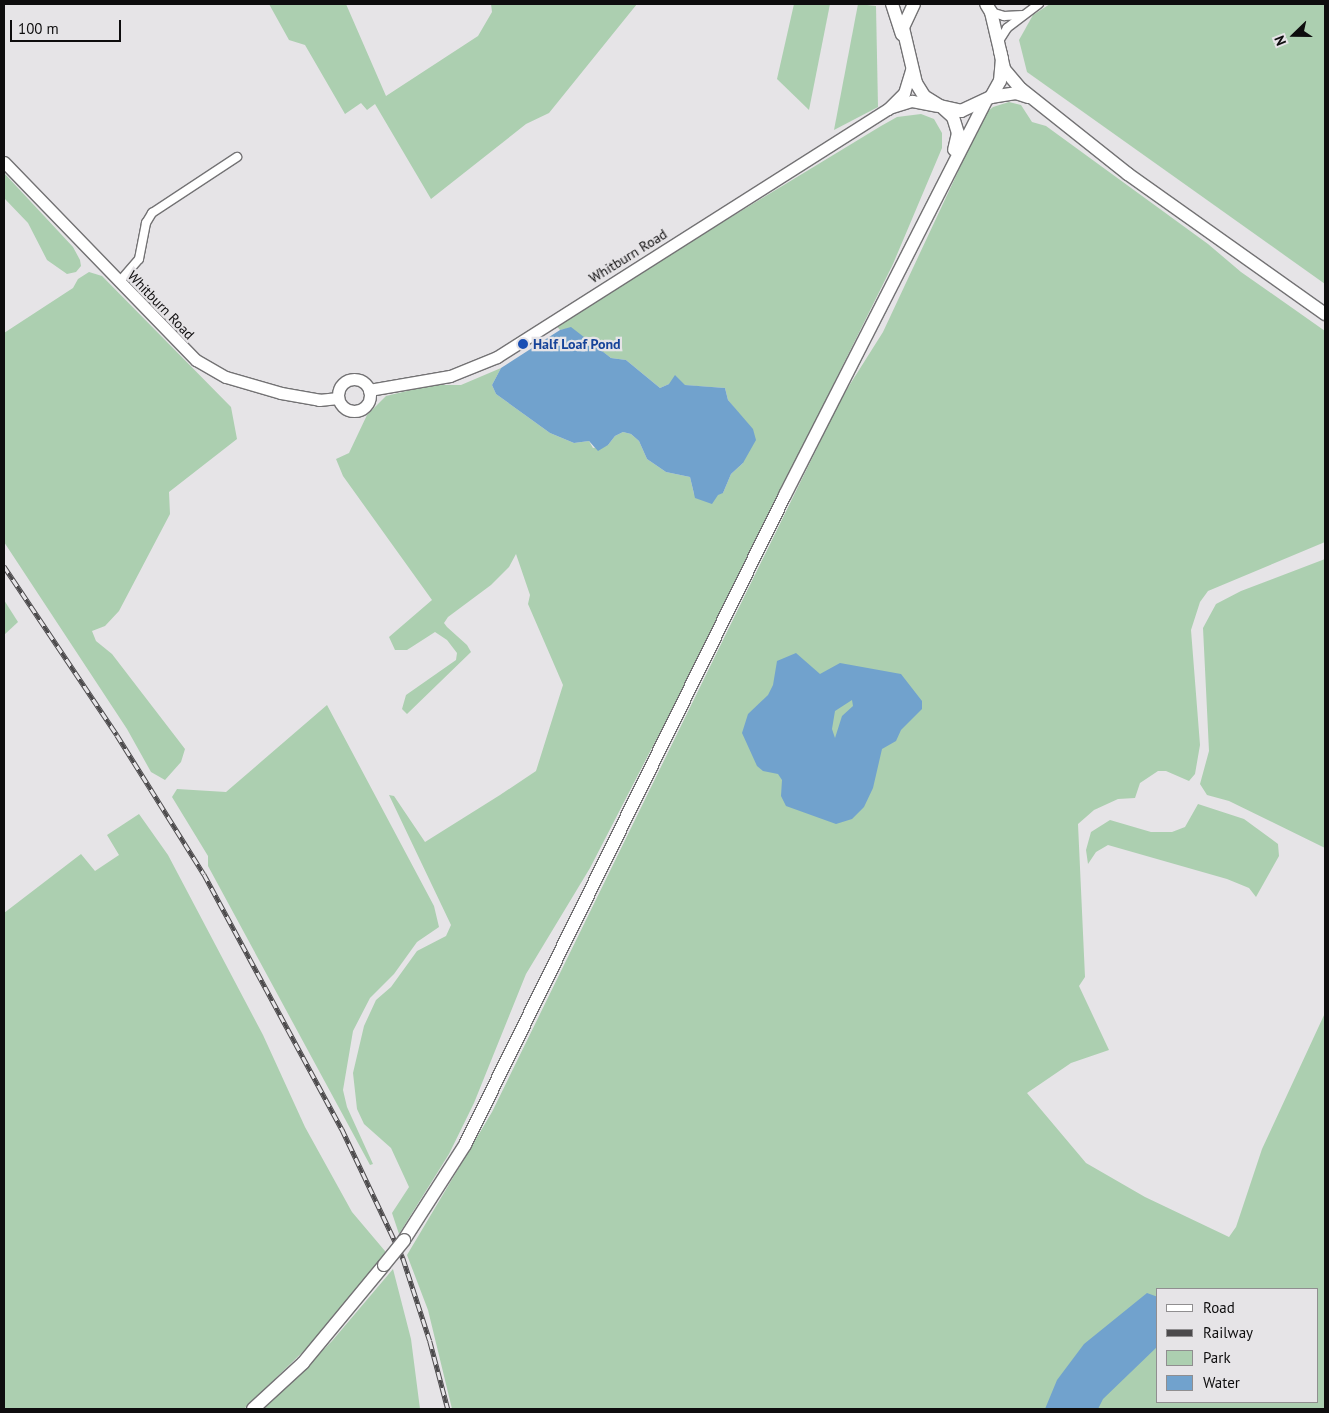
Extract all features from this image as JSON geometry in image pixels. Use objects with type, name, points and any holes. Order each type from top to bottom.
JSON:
[{"type":"main road","points":[[892,4],[906,46]]},
{"type":"main road","points":[[914,4],[903,28],[911,70],[924,96],[953,117],[958,133],[948,170]]},
{"type":"main road","points":[[988,6],[1004,69],[1020,89],[1128,174],[1325,314]]},
{"type":"main road","points":[[253,1409],[303,1363],[384,1265],[404,1240],[465,1145],[535,1008],[948,170],[1000,81],[999,46]]},
{"type":"main road","name":"Whitburn Road","points":[[369,390],[450,376],[497,357],[888,109],[904,93],[911,70]]},
{"type":"main road","points":[[941,107],[961,110],[988,99],[1016,93],[1035,100]]},
{"type":"main road","name":"Whitburn Road","points":[[888,109],[912,101],[941,107]]},
{"type":"main road","name":"Whitburn Road","points":[[4,162],[183,350],[212,370],[299,397],[338,398]]},
{"type":"main road","points":[[352,379],[361,381],[369,390],[366,406],[356,412],[346,409],[338,398],[340,386],[352,379]]},
{"type":"street","points":[[999,46],[1023,15],[1039,4]]},
{"type":"street","points":[[988,6],[1004,16],[1023,15]]},
{"type":"street","points":[[118,282],[139,259],[146,223],[152,213],[237,157]]},
{"type":"green space","points":[[269,4],[346,4],[386,96],[478,36],[492,12],[491,4],[637,4],[549,113],[526,124],[431,199],[375,104],[367,110],[361,103],[345,114],[305,45],[289,40]]},
{"type":"green space","points":[[794,4],[830,4],[809,110],[777,79]]},
{"type":"green space","points":[[858,4],[876,6],[878,107],[834,130]]},
{"type":"green space","points":[[1050,4],[1325,4],[1325,284],[1027,72],[1019,40],[1033,15]]},
{"type":"green space","points":[[1009,102],[1021,105],[1032,122],[1046,126],[1208,244],[1241,272],[1325,331],[1325,542],[1208,591],[1200,602],[1191,630],[1200,745],[1195,774],[1189,781],[1166,771],[1158,771],[1140,783],[1135,798],[1118,799],[1094,810],[1078,824],[1085,977],[1079,986],[1109,1050],[1071,1063],[1027,1093],[1086,1163],[1145,1197],[1229,1237],[1236,1227],[1262,1149],[1325,1013],[1325,1409],[452,1409],[428,1310],[407,1255],[492,1112],[842,397],[883,332],[985,114],[993,107]]},
{"type":"green space","points":[[921,114],[934,119],[942,133],[942,148],[893,264],[688,678],[590,868],[526,974],[474,1103],[449,1154],[399,1234],[392,1213],[409,1187],[391,1148],[364,1124],[357,1109],[353,1073],[364,1026],[376,1000],[391,987],[417,951],[446,936],[451,925],[389,795],[394,796],[425,842],[500,795],[536,771],[563,685],[528,604],[530,595],[516,554],[509,567],[491,585],[448,617],[444,623],[467,645],[471,652],[407,714],[402,709],[406,695],[456,660],[457,653],[447,640],[435,632],[407,650],[395,650],[389,637],[432,600],[343,476],[336,459],[349,453],[367,415],[386,396],[432,385],[461,385],[501,368],[492,385],[496,394],[550,433],[574,443],[589,441],[593,448],[608,445],[615,436],[623,432],[631,434],[639,441],[647,459],[666,472],[690,477],[694,494],[723,493],[731,474],[743,463],[739,414],[728,400],[725,388],[669,384],[660,388],[626,360],[611,358],[571,328],[560,330],[555,324],[881,126],[897,117]]},
{"type":"green space","points":[[4,173],[73,247],[81,266],[76,272],[67,274],[47,260],[28,223],[4,198]]},
{"type":"green space","points":[[89,272],[102,276],[231,407],[237,439],[169,492],[170,514],[119,611],[105,626],[92,631],[96,641],[112,654],[185,749],[181,762],[165,780],[151,772],[127,729],[4,542],[4,333],[73,288],[78,279]]},
{"type":"green space","points":[[1325,559],[1325,848],[1229,801],[1207,795],[1200,784],[1209,751],[1203,628],[1216,604],[1241,591]]},
{"type":"green space","points":[[4,600],[18,622],[4,635]]},
{"type":"green space","points":[[327,705],[434,906],[439,927],[417,942],[394,974],[370,998],[353,1031],[343,1090],[347,1107],[373,1164],[370,1165],[208,866],[208,856],[172,797],[177,789],[226,792]]},
{"type":"green space","points":[[1198,804],[1244,819],[1278,844],[1279,856],[1256,897],[1249,888],[1227,879],[1108,845],[1096,852],[1088,864],[1086,850],[1091,832],[1110,820],[1151,832],[1172,832],[1185,827]]},
{"type":"green space","points":[[139,814],[168,855],[263,1035],[305,1127],[352,1212],[385,1251],[385,1257],[315,1340],[244,1409],[4,1409],[4,913],[81,854],[95,871],[119,855],[107,835]]},
{"type":"green space","points":[[393,1269],[411,1339],[420,1409],[264,1409],[332,1341]]},
{"type":"water","name":"Half Loaf Pond","points":[[571,327],[611,358],[626,360],[660,388],[669,384],[675,375],[685,385],[725,388],[728,400],[753,429],[756,440],[743,463],[731,474],[723,493],[718,495],[712,504],[695,498],[690,477],[666,472],[647,459],[639,441],[631,434],[623,432],[615,436],[608,445],[598,451],[589,441],[574,443],[550,433],[496,394],[492,385],[501,368],[560,330]]},
{"type":"water","points":[[796,653],[820,674],[840,663],[901,674],[922,701],[922,709],[901,730],[896,741],[882,749],[873,788],[864,807],[852,819],[836,824],[786,806],[781,796],[782,780],[778,774],[763,771],[757,766],[742,733],[748,714],[768,695],[773,685],[777,661]],"holes":[[[852,700],[853,706],[842,716],[835,738],[832,729],[835,711]]]},
{"type":"water","points":[[1147,1293],[1156,1296],[1156,1348],[1103,1399],[1098,1409],[1045,1409],[1057,1380],[1084,1344]]},
{"type":"railway","points":[[4,566],[117,735],[204,874],[342,1129],[403,1258],[430,1341],[448,1409]]},
{"type":"place","name":"Half Loaf Pond","points":[[523,344]]}]
